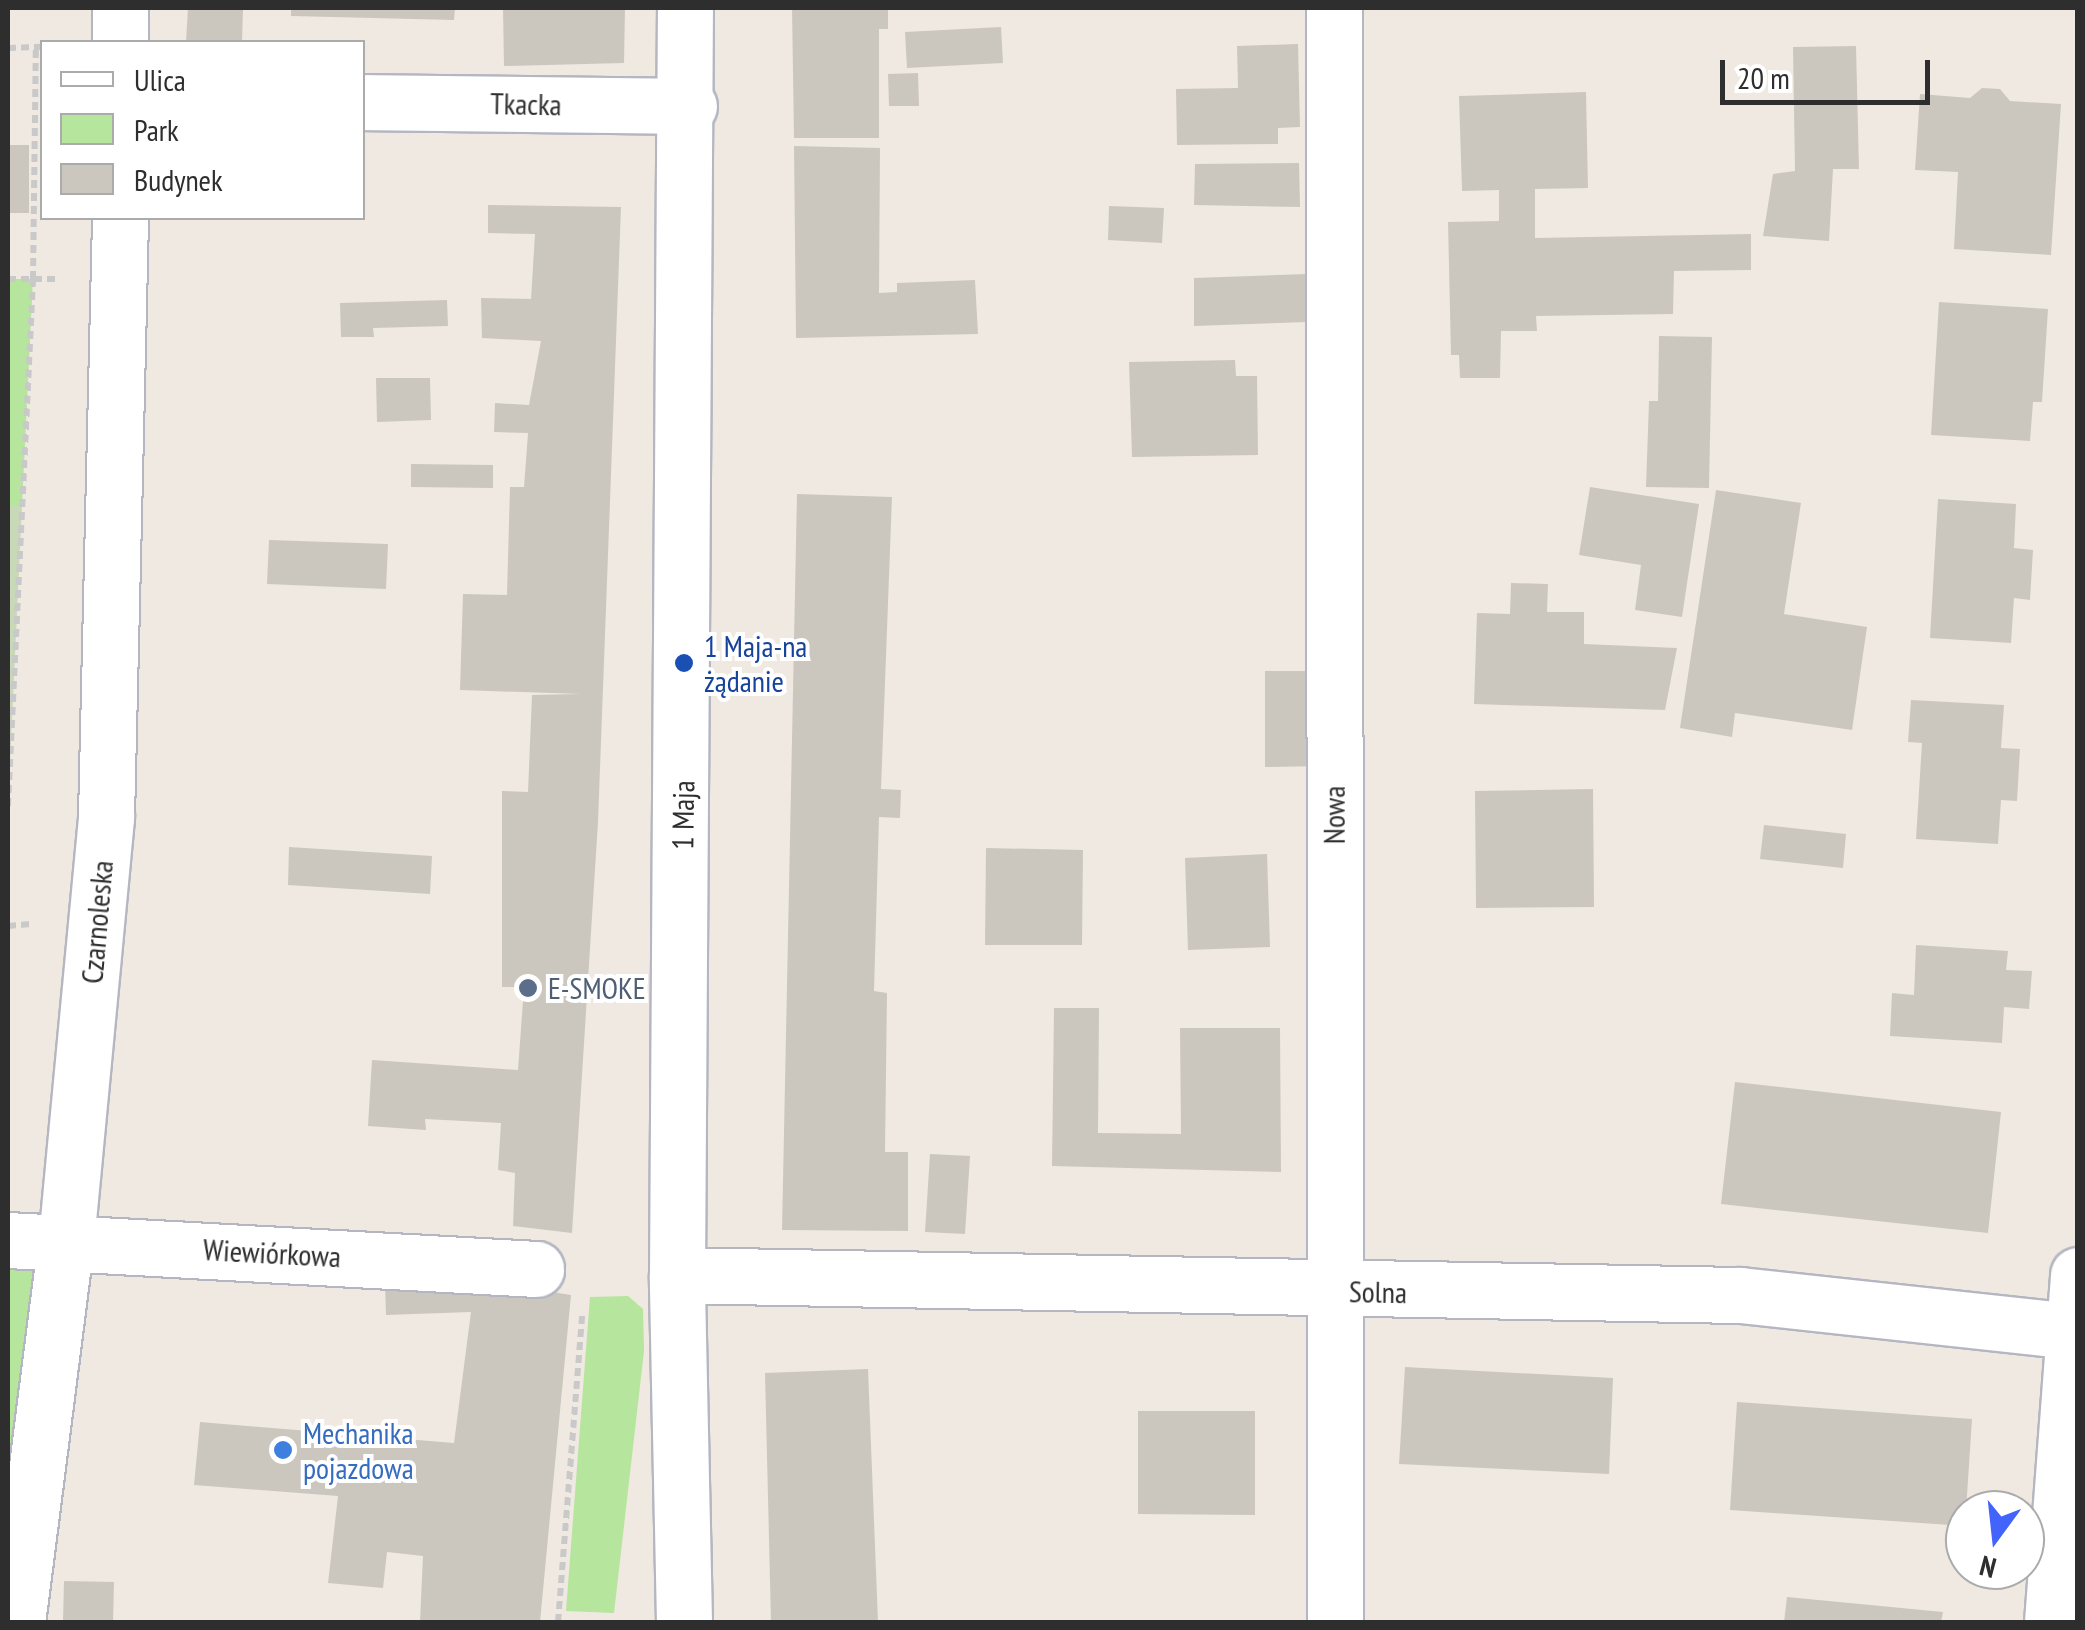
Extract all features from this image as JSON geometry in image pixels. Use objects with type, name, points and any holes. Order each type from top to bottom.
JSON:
[{"type":"street","points":[[120,8],[120,40]]},
{"type":"street","name":"1 Maja","points":[[684,1622],[677,1275],[689,106],[685,8]]},
{"type":"street","name":"Nowa","points":[[1334,8],[1335,1622]]},
{"type":"street","name":"Tkacka","points":[[365,102],[689,106]]},
{"type":"street","name":"Czarnoleska","points":[[17,1622],[66,1241],[106,817],[120,220]]},
{"type":"street","name":"Wiewiórkowa","points":[[8,1240],[536,1269]]},
{"type":"street","points":[[2052,1622],[2078,1274]]},
{"type":"street","name":"Solna","points":[[677,1275],[1334,1291],[1740,1295],[2074,1332]]},
{"type":"path","points":[[8,48],[39,47],[33,279],[11,632],[8,806]]},
{"type":"path","points":[[558,1622],[582,1310]]},
{"type":"green space","points":[[8,279],[33,279],[22,506],[8,506]]},
{"type":"green space","points":[[8,506],[22,506],[8,806]]},
{"type":"green space","points":[[8,1240],[66,1241],[8,1622]]},
{"type":"green space","points":[[628,1296],[643,1309],[644,1351],[614,1613],[566,1611],[590,1297]]},
{"type":"building","points":[[188,8],[243,8],[242,40],[186,40]]},
{"type":"building","points":[[291,8],[455,8],[454,20],[291,16]]},
{"type":"building","points":[[503,8],[625,8],[624,63],[504,66]]},
{"type":"building","points":[[792,8],[888,8],[888,29],[879,29],[879,138],[794,138]]},
{"type":"building","points":[[1001,27],[1003,63],[907,68],[905,32]]},
{"type":"building","points":[[1298,44],[1300,127],[1278,128],[1278,144],[1177,145],[1176,89],[1238,88],[1237,46]]},
{"type":"building","points":[[1856,46],[1859,169],[1833,169],[1829,241],[1763,236],[1773,174],[1795,171],[1793,47]]},
{"type":"building","points":[[918,73],[919,106],[889,106],[888,74]]},
{"type":"building","points":[[1982,88],[2000,89],[2010,101],[2061,104],[2051,255],[1954,249],[1958,172],[1915,170],[1920,94],[1970,98]]},
{"type":"building","points":[[1586,92],[1588,188],[1535,189],[1535,238],[1751,234],[1751,270],[1674,271],[1673,314],[1536,316],[1537,331],[1501,331],[1500,378],[1460,378],[1459,355],[1451,355],[1448,222],[1499,221],[1499,190],[1462,191],[1459,96]]},
{"type":"building","points":[[8,145],[29,145],[29,213],[8,213]]},
{"type":"building","points":[[794,146],[880,148],[879,293],[897,292],[897,283],[975,280],[978,334],[796,338]]},
{"type":"building","points":[[1299,163],[1300,207],[1194,205],[1195,164]]},
{"type":"building","points":[[488,205],[621,207],[598,822],[572,1233],[513,1226],[515,1173],[498,1170],[501,1123],[425,1119],[426,1130],[368,1126],[372,1060],[518,1070],[524,987],[502,987],[502,791],[528,792],[532,695],[581,694],[460,690],[463,594],[507,595],[510,487],[524,487],[528,433],[494,432],[495,403],[529,405],[541,341],[482,338],[481,298],[531,299],[535,234],[488,233]]},
{"type":"building","points":[[1109,206],[1164,208],[1162,243],[1108,240]]},
{"type":"building","points":[[1307,274],[1308,322],[1194,326],[1194,278]]},
{"type":"building","points":[[447,300],[448,326],[373,328],[374,337],[341,337],[340,303]]},
{"type":"building","points":[[1939,302],[2048,309],[2042,402],[2033,402],[2030,441],[1931,435]]},
{"type":"building","points":[[1659,336],[1712,337],[1709,488],[1646,487],[1649,401],[1658,401]]},
{"type":"building","points":[[1235,360],[1236,376],[1257,376],[1258,455],[1132,457],[1129,362]]},
{"type":"building","points":[[376,378],[430,378],[431,420],[377,422]]},
{"type":"building","points":[[411,464],[493,465],[493,488],[411,487]]},
{"type":"building","points":[[1590,487],[1699,504],[1682,617],[1635,610],[1641,565],[1579,555]]},
{"type":"building","points":[[1716,490],[1801,503],[1784,614],[1867,627],[1852,730],[1735,713],[1732,737],[1680,728]]},
{"type":"building","points":[[797,494],[892,497],[881,789],[901,790],[900,818],[879,817],[874,991],[887,993],[885,1152],[908,1152],[908,1231],[782,1230]]},
{"type":"building","points":[[1938,499],[2016,504],[2014,548],[2033,550],[2030,600],[2014,598],[2011,643],[1930,638]]},
{"type":"building","points":[[269,540],[388,544],[386,589],[267,584]]},
{"type":"building","points":[[1511,583],[1548,584],[1547,612],[1584,612],[1584,644],[1677,648],[1665,710],[1474,704],[1477,613],[1510,614]]},
{"type":"building","points":[[1265,671],[1322,671],[1323,766],[1265,767]]},
{"type":"building","points":[[1911,700],[2004,705],[2001,748],[2020,749],[2017,801],[2001,800],[1998,844],[1916,839],[1922,743],[1908,742]]},
{"type":"building","points":[[1593,789],[1594,907],[1476,908],[1475,791]]},
{"type":"building","points":[[1764,825],[1846,834],[1843,868],[1760,859]]},
{"type":"building","points":[[289,847],[432,856],[430,894],[288,885]]},
{"type":"building","points":[[986,848],[1083,850],[1082,945],[985,945]]},
{"type":"building","points":[[1267,854],[1270,947],[1188,950],[1185,858]]},
{"type":"building","points":[[1916,945],[2008,951],[2006,970],[2032,971],[2029,1009],[2004,1007],[2002,1043],[1890,1036],[1892,993],[1914,995]]},
{"type":"building","points":[[1054,1008],[1099,1008],[1098,1133],[1181,1134],[1180,1028],[1280,1028],[1281,1172],[1052,1166]]},
{"type":"building","points":[[1735,1082],[2001,1112],[1988,1233],[1721,1204]]},
{"type":"building","points":[[930,1154],[970,1156],[965,1234],[925,1232]]},
{"type":"building","points":[[471,1279],[571,1295],[540,1622],[420,1622],[423,1556],[387,1552],[383,1588],[328,1583],[338,1496],[194,1485],[200,1422],[454,1443],[471,1312],[386,1315],[385,1282]]},
{"type":"building","points":[[1405,1367],[1613,1378],[1609,1474],[1399,1464]]},
{"type":"building","points":[[868,1369],[878,1622],[771,1622],[765,1373]]},
{"type":"building","points":[[1737,1402],[1972,1419],[1967,1490],[1945,1490],[1945,1525],[1730,1510]]},
{"type":"building","points":[[1138,1411],[1255,1411],[1255,1515],[1138,1514]]},
{"type":"building","points":[[64,1581],[114,1582],[113,1622],[63,1622]]},
{"type":"building","points":[[1787,1597],[1943,1612],[1941,1622],[1784,1622]]},
{"type":"place","name":"1 Maja-na żądanie","points":[[684,663]]},
{"type":"place","name":"E-SMOKE","points":[[528,988]]},
{"type":"place","name":"Mechanika pojazdowa","points":[[283,1450]]}]
